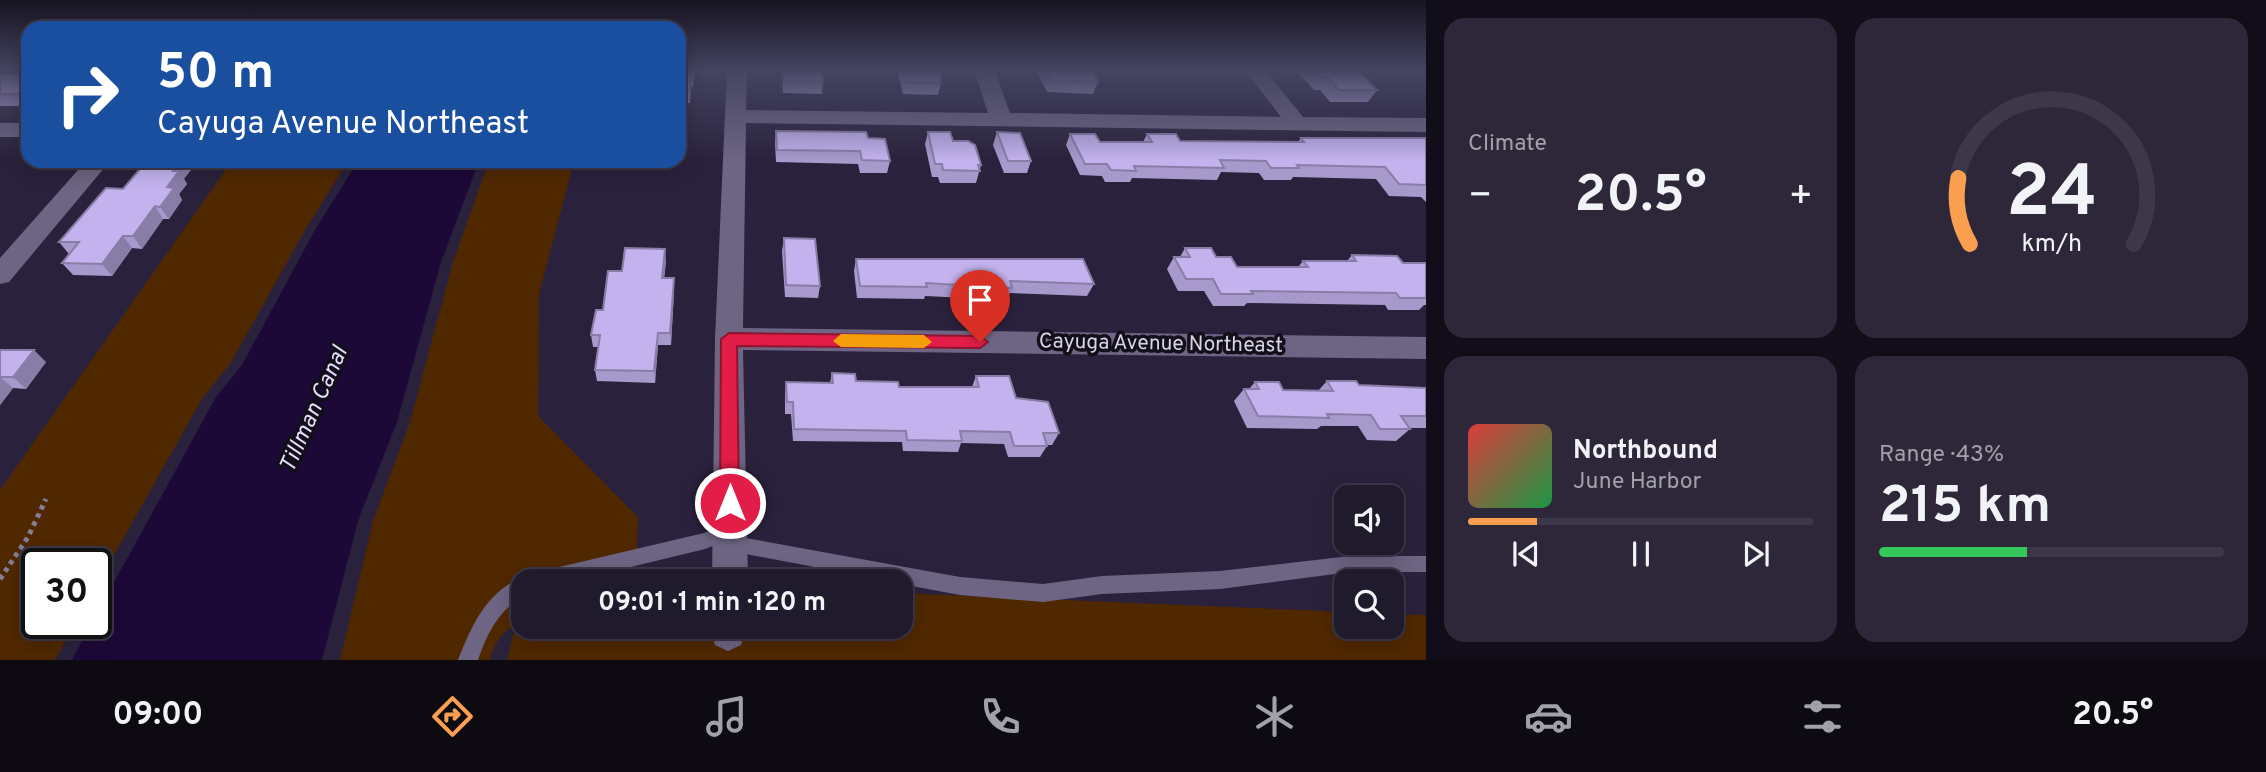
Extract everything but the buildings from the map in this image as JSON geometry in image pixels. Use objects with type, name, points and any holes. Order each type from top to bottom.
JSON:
[{"type":"street","points":[[730,569],[729,339],[736,100]]},
{"type":"street","points":[[995,100],[1002,121]]},
{"type":"street","points":[[1278,100],[1296,122]]},
{"type":"street","points":[[736,116],[1426,125]]},
{"type":"street","points":[[0,130],[21,131]]},
{"type":"street","points":[[0,275],[93,168]]},
{"type":"street","name":"Cayuga Avenue Northeast","points":[[729,339],[1426,348]]},
{"type":"lane","points":[[588,569],[730,536],[960,586],[1043,593],[1102,585],[1220,580],[1350,564],[1426,564]]},
{"type":"lane","points":[[468,660],[479,630],[501,597],[511,592]]},
{"type":"path","points":[[0,579],[28,537],[46,499]]},
{"type":"shaded area","points":[[227,168],[344,168],[305,230],[230,364],[203,397],[112,559],[112,548],[21,548],[21,639],[67,639],[55,660],[0,660],[0,490]]},
{"type":"shaded area","points":[[487,168],[572,168],[539,294],[538,416],[638,517],[636,569],[511,569],[511,628],[499,639],[490,660],[340,660],[373,521],[410,422],[453,262]]},
{"type":"shaded area","points":[[913,594],[1334,611],[1334,639],[1404,639],[1404,614],[1426,615],[1426,660],[507,660],[512,639],[913,639]]},
{"type":"water","name":"Tillman Canal","points":[[354,168],[476,168],[441,262],[397,422],[358,521],[322,660],[72,660],[83,639],[112,639],[112,586],[216,397],[242,365],[315,230]]},
{"type":"slow traffic","points":[[841,341],[924,342]]},
{"type":"route","points":[[730,503],[729,339],[980,342]]}]
